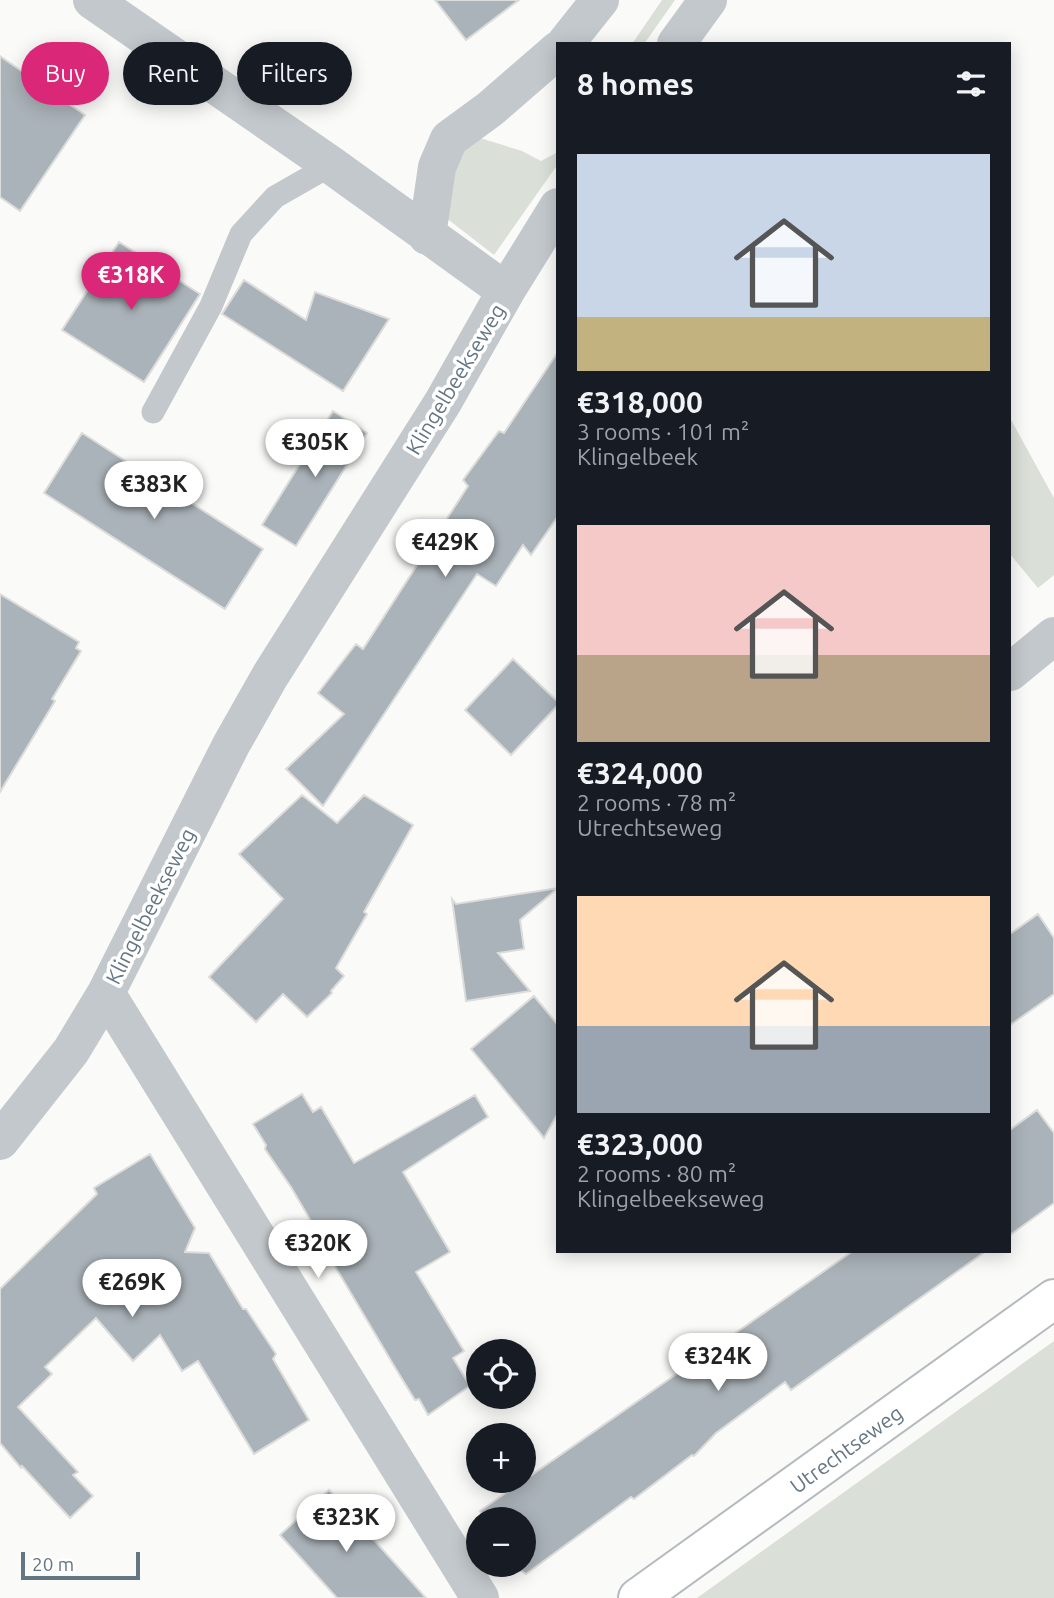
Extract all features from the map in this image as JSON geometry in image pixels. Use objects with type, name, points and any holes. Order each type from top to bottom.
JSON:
[{"type":"main road","name":"Utrechtseweg","points":[[638,1598],[1054,1298]]},
{"type":"street","points":[[92,0],[506,291]]},
{"type":"street","points":[[567,42],[600,0]]},
{"type":"street","points":[[677,42],[708,0]]},
{"type":"street","points":[[428,236],[437,167],[449,138],[490,109],[556,52]]},
{"type":"street","name":"Klingelbeekseweg","points":[[480,1598],[106,993],[231,745],[270,676],[443,402],[556,210]]},
{"type":"street","points":[[0,1141],[71,1051],[106,993]]},
{"type":"lane","points":[[153,412],[211,306],[241,234],[275,197],[331,166]]},
{"type":"shaded area","points":[[662,0],[675,0],[645,42],[633,42]]},
{"type":"shaded area","points":[[480,138],[522,151],[541,161],[556,153],[556,167],[494,255],[445,217],[460,149]]},
{"type":"shaded area","points":[[1011,420],[1054,498],[1054,575],[1038,588],[1011,555]]},
{"type":"shaded area","points":[[1054,1341],[1054,1598],[697,1598]]},
{"type":"building","points":[[435,0],[519,0],[466,40]]},
{"type":"building","points":[[0,56],[21,71],[21,105],[71,105],[85,115],[20,211],[0,197]]},
{"type":"building","points":[[119,242],[200,294],[144,382],[62,330]]},
{"type":"building","points":[[244,280],[306,320],[315,292],[389,319],[343,391],[222,314]]},
{"type":"building","points":[[556,355],[556,519],[531,555],[523,545],[496,586],[477,574],[323,806],[286,769],[344,714],[318,693],[356,644],[363,649],[468,486],[463,480],[499,431],[504,433]]},
{"type":"building","points":[[333,411],[367,433],[296,546],[262,525]]},
{"type":"building","points":[[82,433],[263,549],[225,609],[44,493]]},
{"type":"building","points":[[0,594],[79,642],[76,648],[81,651],[52,699],[55,701],[0,792]]},
{"type":"building","points":[[513,659],[556,700],[556,707],[511,755],[465,710]]},
{"type":"building","points":[[302,795],[337,823],[364,795],[413,825],[336,968],[344,976],[332,993],[307,1017],[283,994],[256,1022],[209,977],[283,899],[239,854]]},
{"type":"building","points":[[556,888],[520,920],[524,949],[498,953],[530,991],[466,1001],[452,899],[456,904]]},
{"type":"building","points":[[1038,914],[1054,938],[1054,994],[1011,1024],[1011,933]]},
{"type":"building","points":[[534,996],[556,1023],[556,1117],[544,1138],[471,1049]]},
{"type":"building","points":[[302,1094],[313,1112],[321,1107],[354,1163],[475,1095],[488,1117],[403,1172],[450,1252],[416,1272],[464,1351],[453,1358],[466,1379],[466,1389],[428,1415],[419,1399],[415,1400],[314,1231],[315,1228],[291,1187],[265,1149],[266,1145],[253,1124]]},
{"type":"building","points":[[1037,1110],[1054,1133],[1054,1203],[1011,1234],[1011,1129]]},
{"type":"building","points":[[150,1154],[195,1228],[185,1252],[209,1253],[243,1309],[246,1309],[276,1354],[273,1359],[309,1420],[254,1454],[198,1361],[182,1371],[160,1335],[133,1361],[96,1318],[45,1367],[52,1374],[18,1407],[78,1472],[73,1475],[93,1496],[70,1518],[0,1443],[0,1289],[97,1194],[94,1188]]},
{"type":"building","points":[[850,1253],[983,1253],[791,1390],[785,1382],[716,1433],[694,1456],[634,1499],[631,1497],[536,1567],[536,1507],[486,1507],[506,1493],[536,1493],[536,1472]]},
{"type":"building","points":[[329,1490],[426,1598],[337,1598],[280,1535]]}]
